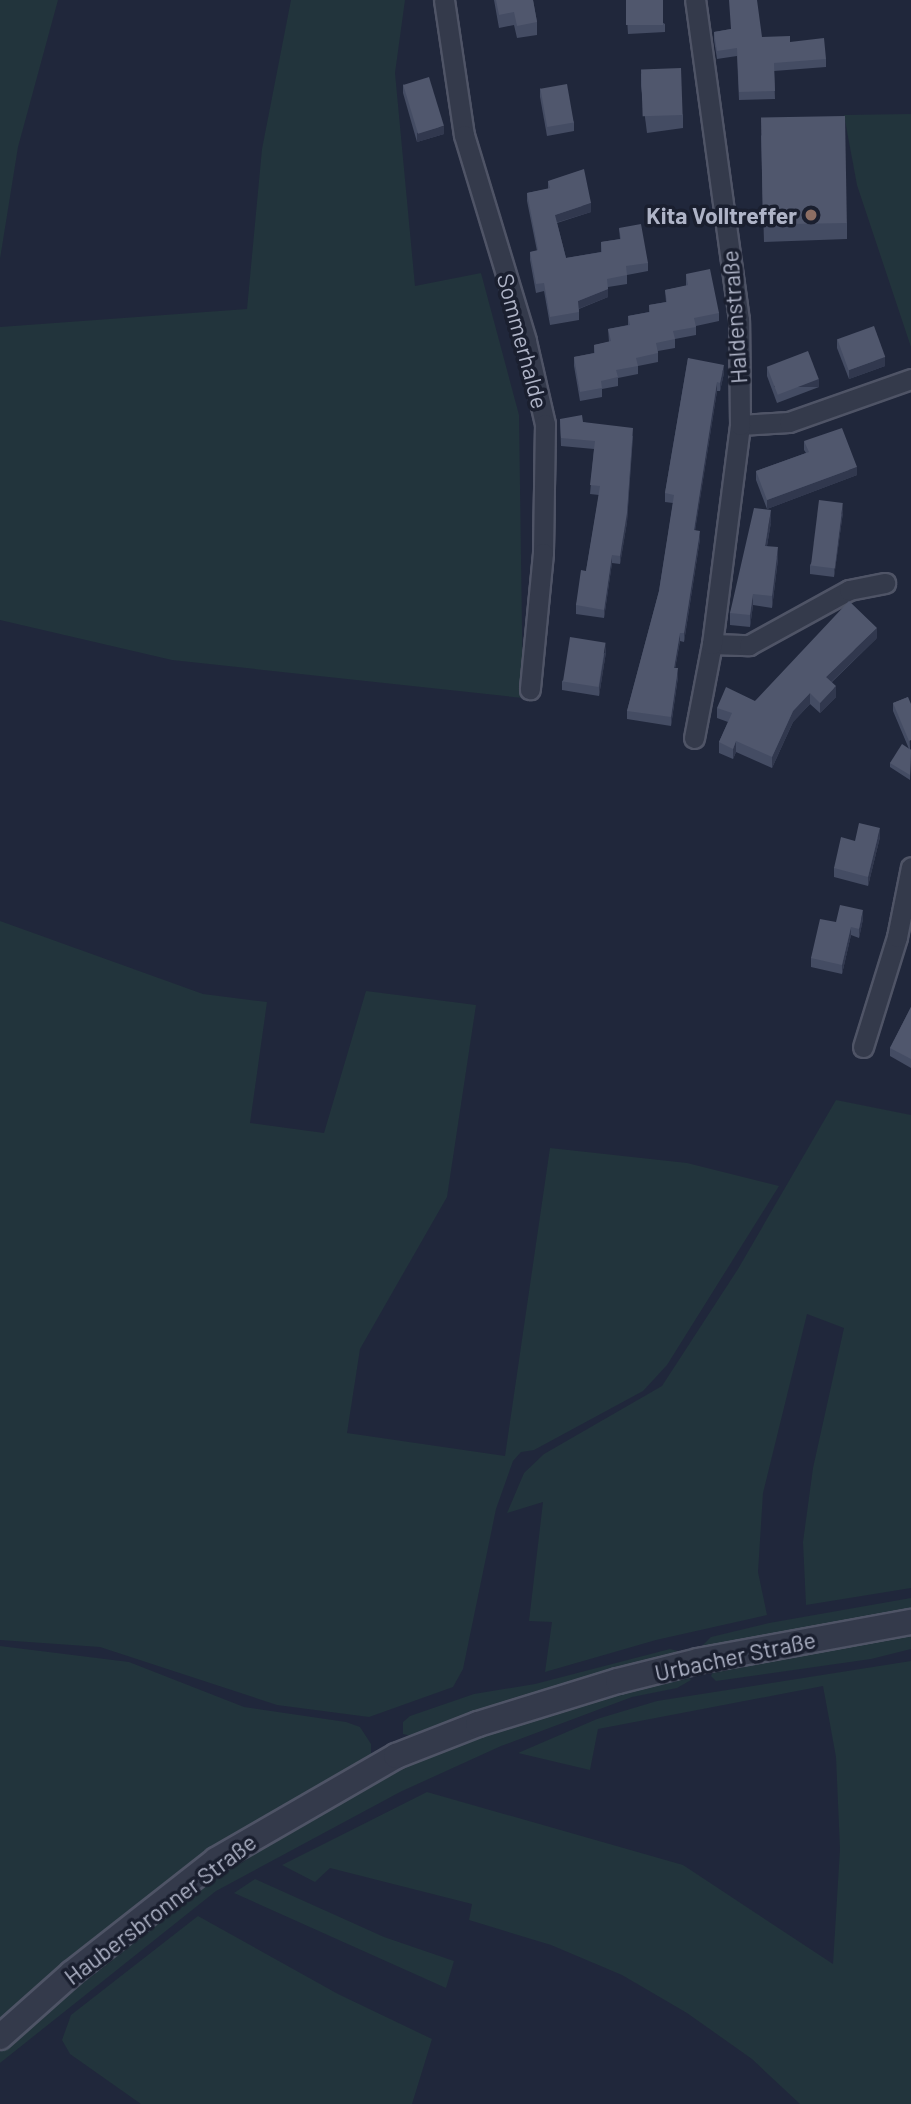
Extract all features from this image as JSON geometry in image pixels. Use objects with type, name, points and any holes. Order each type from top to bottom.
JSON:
[{"type":"street","name":"Sommerhalde","points":[[444,0],[464,135],[529,351],[545,424],[543,553],[530,689]]},
{"type":"street","name":"Haldenstraße","points":[[694,738],[712,644],[740,425],[739,320],[695,0]]},
{"type":"street","points":[[740,425],[789,422],[911,379]]},
{"type":"street","points":[[712,644],[750,645],[849,590],[885,583]]},
{"type":"street","points":[[863,1047],[897,937],[911,867]]},
{"type":"street","name":"Urbacher Straße","points":[[561,1697],[698,1661],[911,1622]]},
{"type":"street","name":"Haubersbronner Straße","points":[[0,2037],[72,1973],[216,1860],[329,1791],[396,1756],[561,1697]]},
{"type":"shaded area","points":[[0,0],[58,0],[18,147],[0,259]]},
{"type":"shaded area","points":[[291,0],[405,0],[395,73],[415,286],[481,273],[519,415],[523,698],[172,660],[0,620],[0,327],[247,309],[262,149]]},
{"type":"shaded area","points":[[911,114],[911,347],[857,185],[844,115]]},
{"type":"shaded area","points":[[0,921],[203,994],[267,1002],[250,1123],[324,1133],[366,991],[476,1005],[447,1197],[360,1349],[347,1433],[505,1456],[550,1148],[687,1163],[779,1186],[667,1365],[643,1391],[534,1450],[521,1452],[513,1461],[496,1509],[463,1669],[453,1687],[369,1717],[277,1705],[100,1647],[0,1640]]},
{"type":"shaded area","points":[[836,1100],[911,1115],[911,1588],[806,1605],[803,1542],[813,1468],[844,1328],[807,1314],[763,1493],[758,1572],[767,1615],[656,1640],[545,1672],[552,1622],[529,1621],[543,1502],[507,1513],[524,1473],[544,1454],[662,1386],[738,1269]]},
{"type":"shaded area","points":[[911,1598],[911,1612],[705,1652],[702,1646],[711,1637],[769,1623]]},
{"type":"shaded area","points":[[911,1632],[911,1649],[871,1659],[716,1681],[711,1676],[714,1670]]},
{"type":"shaded area","points":[[0,1646],[129,1662],[244,1707],[346,1722],[360,1727],[371,1744],[371,1754],[367,1762],[212,1850],[0,2026]]},
{"type":"shaded area","points":[[670,1649],[682,1652],[681,1657],[415,1737],[403,1734],[403,1722],[410,1716],[474,1694],[535,1684]]},
{"type":"shaded area","points":[[911,1661],[911,2104],[800,2104],[752,2059],[687,2013],[622,1975],[551,1945],[469,1920],[472,1904],[330,1868],[315,1882],[282,1865],[427,1792],[683,1865],[833,1964],[840,1849],[836,1757],[823,1686],[598,1729],[590,1770],[518,1753],[597,1719],[657,1701]]},
{"type":"shaded area","points":[[689,1676],[691,1680],[677,1688],[632,1697],[501,1746],[400,1792],[216,1891],[0,2063],[0,2052],[214,1874],[396,1768],[572,1703]]},
{"type":"shaded area","points":[[255,1879],[384,1937],[454,1961],[446,1988],[234,1893]]},
{"type":"shaded area","points":[[198,1916],[338,1994],[432,2039],[412,2104],[141,2104],[70,2054],[62,2040],[71,2015]]},
{"type":"building","points":[[496,0],[533,0],[537,22],[517,26],[514,12],[499,15]]},
{"type":"building","points":[[626,0],[663,0],[663,25],[626,25]]},
{"type":"building","points":[[729,0],[757,0],[762,37],[790,36],[790,42],[824,38],[826,59],[774,63],[775,91],[739,92],[737,48],[717,51],[714,32],[731,29]]},
{"type":"building","points":[[681,68],[683,115],[643,116],[641,69]]},
{"type":"building","points":[[429,77],[444,126],[418,134],[403,85]]},
{"type":"building","points":[[567,84],[574,122],[547,127],[540,89]]},
{"type":"building","points":[[845,116],[847,223],[763,224],[761,117]]},
{"type":"building","points":[[584,169],[591,203],[555,215],[566,258],[602,252],[601,242],[621,239],[619,228],[641,224],[648,263],[626,266],[627,275],[607,279],[608,289],[578,301],[579,312],[550,317],[544,283],[536,284],[530,252],[538,250],[527,193],[550,188],[548,181]]},
{"type":"building","points":[[710,269],[719,313],[694,318],[696,327],[673,331],[675,339],[656,343],[658,353],[636,358],[638,366],[616,370],[618,377],[601,381],[602,388],[580,392],[574,357],[595,353],[594,345],[611,341],[608,329],[630,325],[628,316],[650,312],[649,305],[667,302],[665,290],[688,285],[686,274]]},
{"type":"building","points":[[874,326],[885,357],[849,370],[837,339]]},
{"type":"building","points":[[808,351],[819,379],[778,395],[767,367]]},
{"type":"building","points":[[688,358],[724,365],[720,383],[717,382],[694,530],[700,531],[684,633],[680,633],[674,668],[678,668],[671,717],[627,711],[659,591],[674,495],[665,493]]},
{"type":"building","points":[[582,415],[583,422],[633,428],[627,513],[620,556],[612,555],[604,610],[576,605],[581,570],[586,571],[600,486],[590,485],[595,441],[561,438],[560,419]]},
{"type":"building","points":[[842,428],[857,467],[767,500],[756,471],[809,452],[804,441]]},
{"type":"building","points":[[819,500],[843,503],[835,568],[811,566]]},
{"type":"building","points":[[754,508],[771,510],[765,546],[778,547],[772,596],[753,594],[750,615],[730,613]]},
{"type":"building","points":[[849,601],[877,628],[826,677],[836,686],[820,703],[810,693],[793,711],[772,757],[736,741],[733,749],[719,742],[732,713],[717,708],[726,687],[755,701]]},
{"type":"building","points":[[570,637],[606,643],[599,687],[563,681]]},
{"type":"building","points":[[908,697],[911,704],[909,741],[893,703]]},
{"type":"building","points":[[902,744],[911,750],[910,775],[890,763]]},
{"type":"building","points":[[859,823],[880,828],[868,877],[834,868],[841,837],[855,841]]},
{"type":"building","points":[[840,905],[863,910],[859,929],[851,927],[842,965],[811,958],[820,919],[836,922]]},
{"type":"building","points":[[911,1007],[911,1059],[890,1048]]},
{"type":"place","name":"Kita Volltreffer","points":[[811,215]]}]
